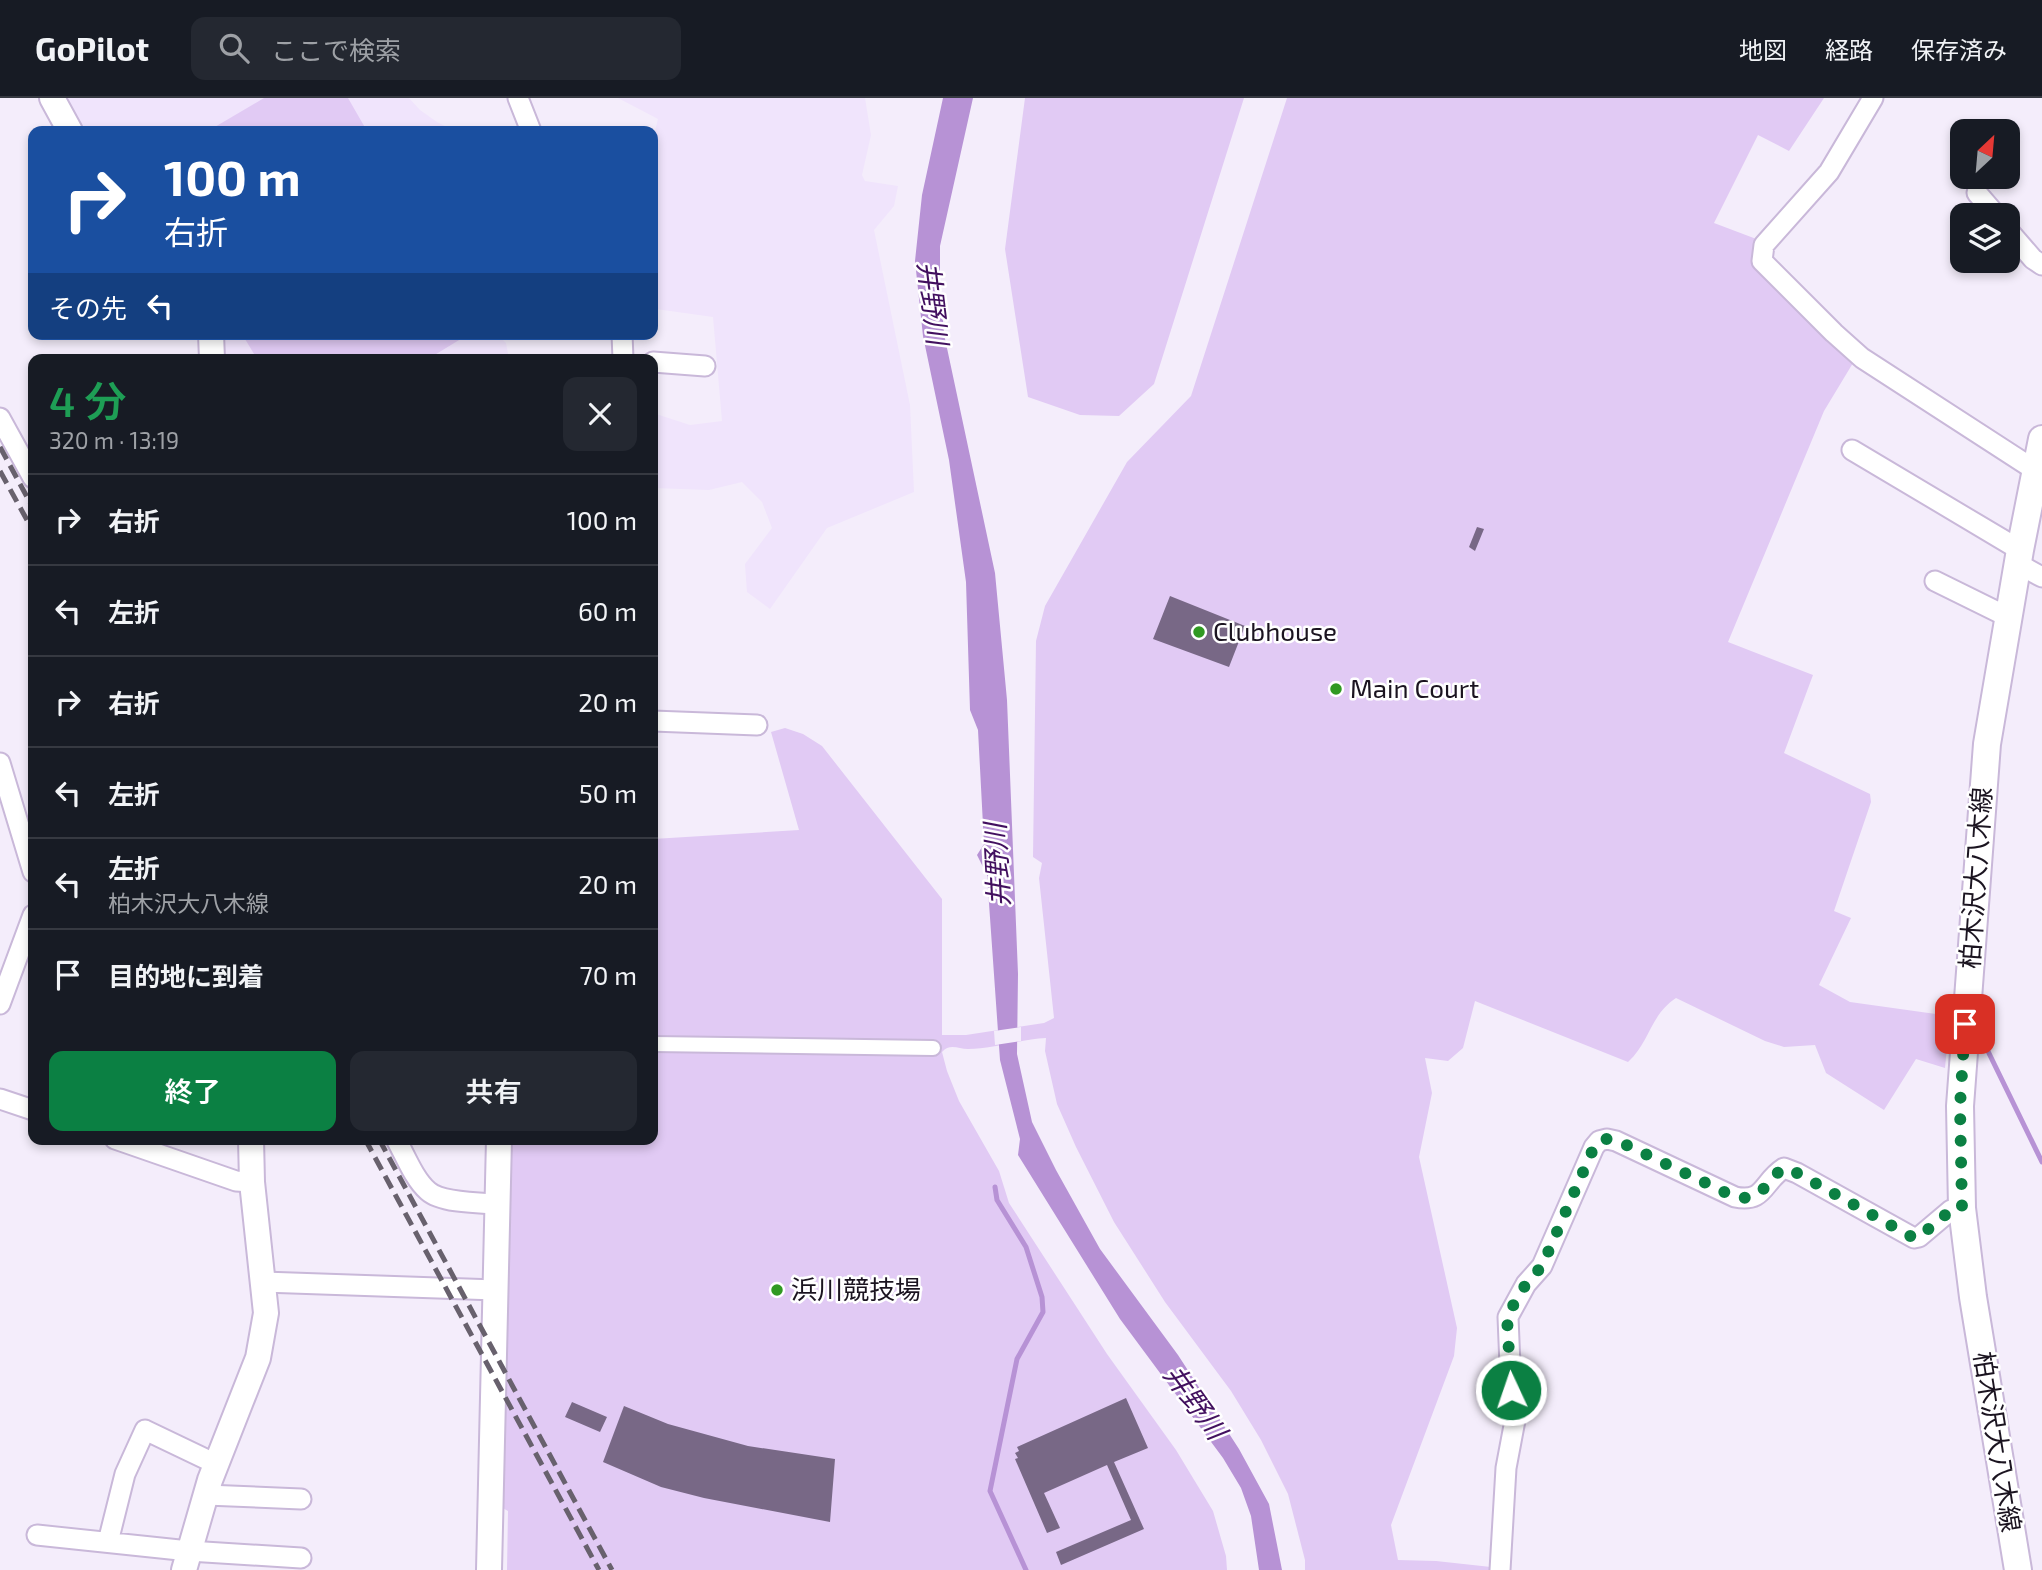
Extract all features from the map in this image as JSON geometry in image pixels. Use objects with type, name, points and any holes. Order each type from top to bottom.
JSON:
[{"type":"main road","name":"柏木沢大八木線","points":[[2018,1570],[1973,1297],[1962,1208],[1960,1106],[1987,744],[2042,439]]},
{"type":"street","points":[[52,98],[67,126]]},
{"type":"street","points":[[518,98],[529,126]]},
{"type":"street","points":[[1872,98],[1829,172],[1763,246],[1762,261],[1834,334],[1862,358],[2035,470]]},
{"type":"street","points":[[1977,193],[1986,203]]},
{"type":"street","points":[[2020,244],[2033,260],[2042,265]]},
{"type":"street","points":[[658,362],[705,366]]},
{"type":"street","points":[[0,418],[28,469]]},
{"type":"street","points":[[1852,450],[2019,557],[2042,577]]},
{"type":"street","points":[[1936,582],[2008,617]]},
{"type":"street","points":[[658,721],[757,725]]},
{"type":"street","points":[[0,763],[28,855]]},
{"type":"street","points":[[0,1004],[28,928]]},
{"type":"street","points":[[658,1044],[933,1048]]},
{"type":"street","points":[[0,1099],[28,1109]]},
{"type":"street","points":[[1500,1570],[1507,1460],[1516,1415],[1511,1390],[1507,1317],[1526,1284],[1542,1266],[1580,1177],[1599,1141],[1616,1140],[1735,1197],[1752,1199],[1784,1168],[1914,1238],[1919,1237],[1951,1210],[1962,1208]]},
{"type":"street","points":[[132,1145],[236,1181],[252,1182]]},
{"type":"street","points":[[186,1560],[216,1464],[258,1357],[262,1339],[266,1313],[252,1182],[251,1145]]},
{"type":"street","points":[[399,1145],[429,1193],[498,1205]]},
{"type":"street","points":[[489,1570],[499,1145]]},
{"type":"street","points":[[264,1282],[496,1290]]},
{"type":"street","points":[[108,1542],[125,1474],[145,1430],[216,1464]]},
{"type":"street","points":[[206,1495],[301,1499]]},
{"type":"street","points":[[37,1535],[108,1542],[186,1560],[300,1558]]},
{"type":"shaded area","points":[[63,98],[409,98],[420,110],[445,126],[77,126]]},
{"type":"shaded area","points":[[264,98],[348,98],[364,126],[216,126]]},
{"type":"shaded area","points":[[618,98],[865,98],[871,135],[862,175],[865,181],[898,186],[894,206],[874,230],[910,405],[914,492],[827,528],[770,609],[747,592],[745,564],[772,528],[762,502],[742,482],[709,490],[658,488],[658,415],[690,425],[722,421],[713,317],[658,309],[658,119]]},
{"type":"shaded area","points":[[1025,98],[1244,98],[1154,384],[1119,416],[1080,415],[1028,397],[1005,249]]},
{"type":"shaded area","points":[[1287,98],[1824,98],[1789,151],[1758,135],[1714,223],[1759,240],[1753,252],[1755,267],[1853,363],[1824,411],[1728,642],[1813,675],[1784,753],[1870,794],[1871,802],[1834,911],[1851,918],[1819,985],[1850,1002],[1950,1016],[1945,1068],[1916,1059],[1884,1110],[1826,1073],[1815,1045],[1784,1047],[1765,1041],[1676,998],[1655,1020],[1641,1046],[1628,1062],[1475,1001],[1463,1048],[1448,1061],[1425,1058],[1432,1093],[1419,1157],[1457,1328],[1454,1356],[1391,1525],[1398,1560],[1436,1561],[1491,1567],[1491,1570],[1305,1570],[1305,1560],[1288,1494],[1261,1440],[1231,1391],[1165,1302],[1114,1222],[1076,1147],[1057,1104],[1045,1051],[1046,1038],[978,1049],[948,1048],[942,1052],[947,1071],[959,1101],[999,1171],[1009,1203],[1107,1354],[1176,1450],[1213,1511],[1226,1556],[1227,1570],[507,1570],[508,1511],[499,1506],[508,1145],[658,1145],[658,839],[799,830],[771,732],[785,728],[803,734],[822,746],[942,899],[942,1035],[966,1035],[1044,1023],[1054,1018],[1039,878],[1042,863],[1033,857],[1036,641],[1045,606],[1127,462],[1191,396]]},
{"type":"shaded area","points":[[219,340],[503,340],[508,354],[220,354]]},
{"type":"shaded area","points":[[246,340],[459,340],[436,354],[254,354]]},
{"type":"water","name":"井野川","points":[[943,98],[973,98],[940,246],[940,282],[944,334],[995,573],[1007,700],[1018,974],[1017,1054],[1032,1122],[1100,1249],[1178,1355],[1239,1449],[1269,1504],[1282,1570],[1259,1570],[1251,1516],[1241,1488],[1223,1458],[1120,1319],[1018,1155],[1020,1139],[1000,1060],[987,875],[977,855],[984,844],[978,730],[970,710],[966,582],[949,460],[923,336],[915,261],[922,195]]},
{"type":"pier","points":[[1021,1027],[1021,1041],[995,1045],[994,1031]]},
{"type":"building","points":[[1477,527],[1484,529],[1475,551],[1469,547]]},
{"type":"building","name":"Clubhouse","points":[[1170,596],[1245,626],[1229,667],[1153,639]]},
{"type":"building","points":[[1126,1398],[1148,1448],[1114,1462],[1144,1529],[1061,1565],[1056,1552],[1131,1520],[1107,1465],[1044,1493],[1060,1528],[1047,1533],[1015,1459],[1018,1458],[1015,1453],[1019,1451],[1017,1447]]},
{"type":"building","points":[[572,1402],[607,1417],[600,1432],[565,1417]]},
{"type":"building","points":[[624,1406],[668,1424],[748,1446],[835,1459],[830,1522],[661,1487],[603,1462]]},
{"type":"waterway","points":[[1983,1023],[1983,1041],[2042,1162]]},
{"type":"waterway","points":[[995,1187],[997,1200],[1026,1247],[1042,1297],[1043,1312],[1017,1359],[990,1491],[1026,1570]]},
{"type":"railway","points":[[0,447],[28,499]]},
{"type":"railway","points":[[0,471],[28,522]]},
{"type":"railway","points":[[368,1145],[599,1570]]},
{"type":"railway","points":[[382,1145],[612,1570]]},
{"type":"place","name":"Clubhouse","points":[[1199,632]]},
{"type":"place","name":"Main Court","points":[[1336,689]]},
{"type":"place","name":"浜川競技場","points":[[777,1290]]},
{"type":"route","points":[[1511,1390],[1507,1317],[1526,1284],[1542,1266],[1599,1141],[1616,1140],[1735,1197],[1752,1199],[1784,1168],[1908,1237],[1919,1237],[1951,1210],[1962,1208],[1960,1106],[1965,1024]]}]
